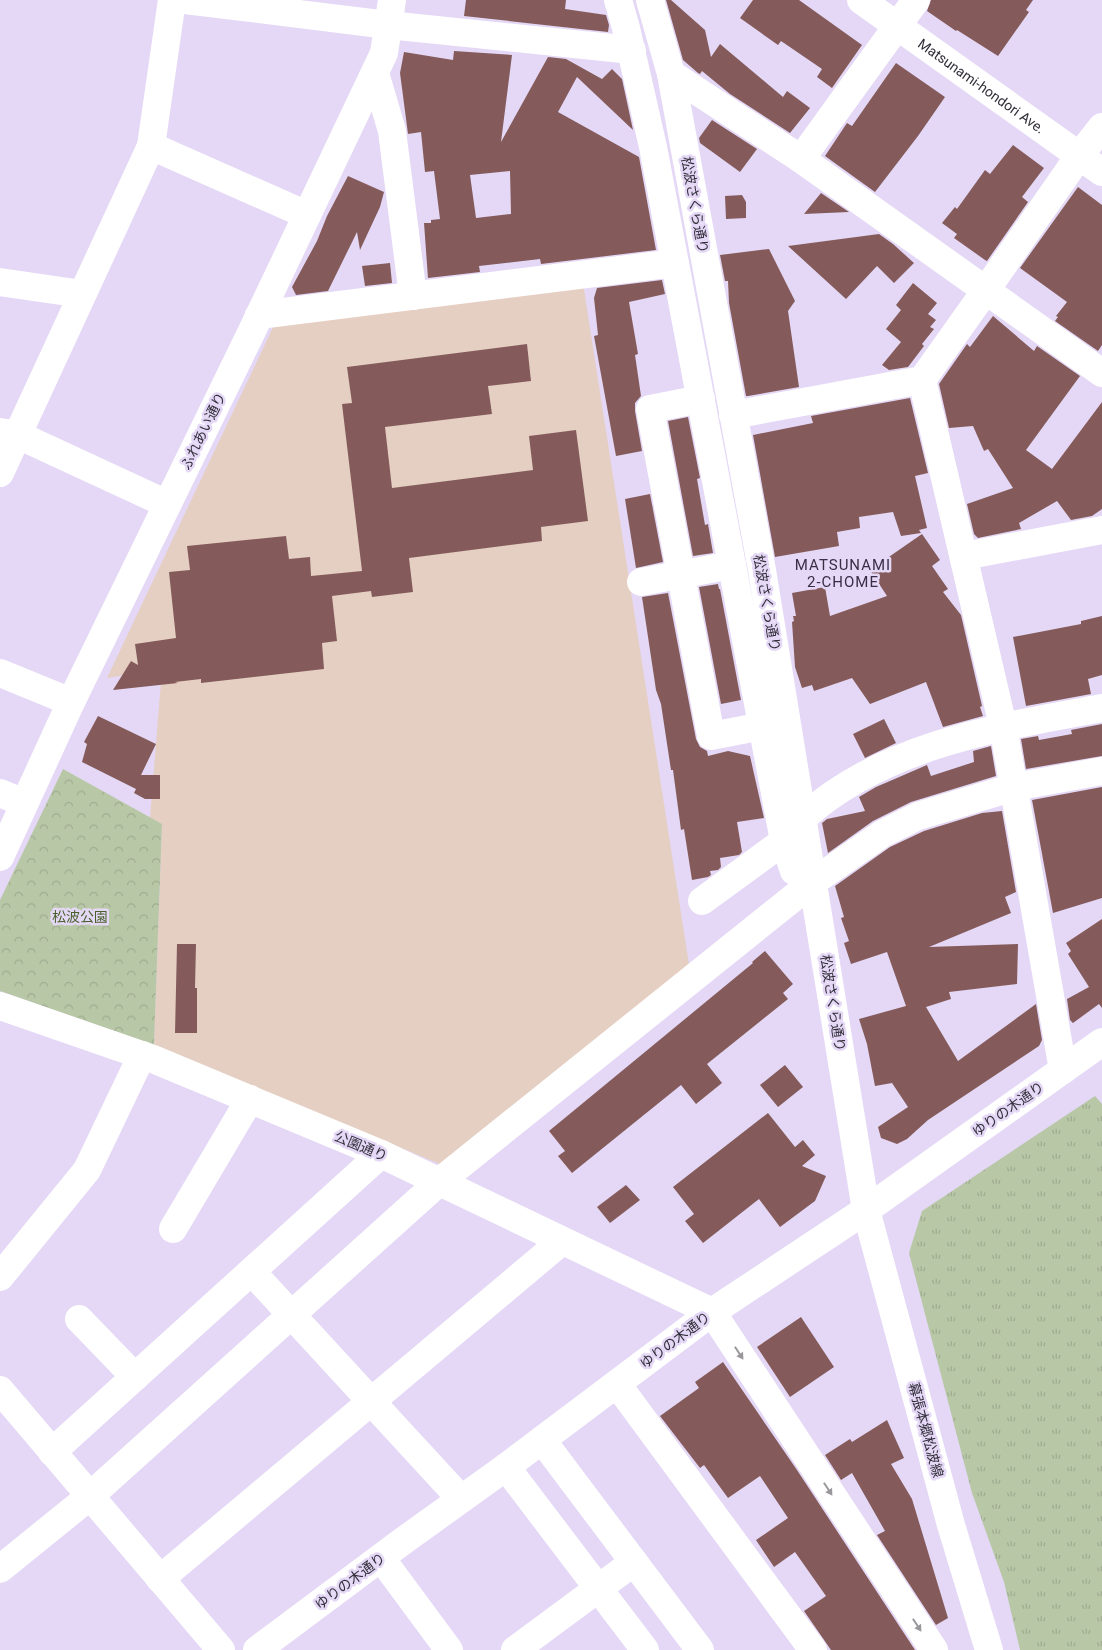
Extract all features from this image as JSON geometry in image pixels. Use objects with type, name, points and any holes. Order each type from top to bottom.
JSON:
[{"type":"street","points":[[0,473],[9,433],[82,294],[151,146],[172,0]]},
{"type":"street","points":[[185,0],[390,12],[632,50]]},
{"type":"street","points":[[618,0],[632,50],[653,147],[784,841],[794,871],[813,882]]},
{"type":"street","name":"松波さくら通り","points":[[650,0],[670,74],[762,570],[866,1210]]},
{"type":"street","name":"Matsunami-hondori Ave.","points":[[861,0],[1102,172]]},
{"type":"street","points":[[801,160],[916,0]]},
{"type":"street","name":"ふれあい通り","points":[[0,857],[12,798],[71,702],[259,315],[384,53],[390,12]]},
{"type":"street","points":[[374,72],[392,130],[412,296]]},
{"type":"street","points":[[670,74],[801,160],[1102,373]]},
{"type":"street","points":[[733,415],[922,380],[1079,156],[1102,127]]},
{"type":"street","points":[[151,146],[307,215]]},
{"type":"street","points":[[259,315],[675,264]]},
{"type":"street","points":[[0,282],[82,294]]},
{"type":"street","points":[[922,380],[1003,726],[1063,1070]]},
{"type":"street","points":[[701,399],[650,408],[711,736],[763,726]]},
{"type":"street","points":[[9,433],[167,504]]},
{"type":"street","points":[[964,556],[1102,530]]},
{"type":"street","points":[[641,582],[732,565]]},
{"type":"street","points":[[0,673],[71,702]]},
{"type":"street","points":[[803,818],[820,802],[845,786],[906,756],[1003,726],[1102,708]]},
{"type":"street","points":[[0,1569],[90,1496],[439,1182],[813,882],[882,834],[918,816],[1014,787],[1102,771]]},
{"type":"street","points":[[702,901],[784,841]]},
{"type":"street","name":"公園通り","points":[[0,1006],[142,1055],[382,1154],[712,1312]]},
{"type":"street","name":"ゆりの木通り","points":[[260,1649],[712,1312],[866,1210],[1102,1042]]},
{"type":"street","points":[[0,1277],[87,1170],[142,1055]]},
{"type":"street","points":[[173,1230],[250,1099]]},
{"type":"street","points":[[52,1452],[382,1154]]},
{"type":"street","name":"幕張本郷松波線","points":[[866,1210],[986,1649]]},
{"type":"street","points":[[160,1579],[562,1241]]},
{"type":"street","points":[[252,1272],[461,1499]]},
{"type":"street","points":[[712,1312],[934,1650]]},
{"type":"street","points":[[79,1319],[135,1377]]},
{"type":"street","points":[[616,1384],[813,1650]]},
{"type":"street","points":[[0,1390],[221,1650]]},
{"type":"street","points":[[542,1440],[700,1650]]},
{"type":"street","points":[[506,1467],[645,1650]]},
{"type":"street","points":[[381,1558],[449,1650]]},
{"type":"street","points":[[515,1650],[634,1562]]},
{"type":"shaded area","points":[[583,283],[690,971],[447,1167],[154,1045],[162,824],[150,818],[162,669],[107,678],[275,323]]},
{"type":"green space","name":"松波公園","points":[[63,769],[162,824],[154,1045],[0,991],[0,900]]},
{"type":"green space","points":[[1095,1096],[1102,1104],[1102,1650],[1020,1650],[1004,1582],[972,1493],[909,1253],[922,1211]]},
{"type":"building","points":[[466,0],[566,0],[565,9],[606,15],[609,25],[608,32],[464,16]]},
{"type":"building","points":[[666,0],[671,0],[705,30],[711,57],[720,44],[783,97],[787,91],[810,108],[790,133],[730,94],[702,71],[700,74],[698,73],[683,60]]},
{"type":"building","points":[[753,0],[799,0],[862,45],[832,88],[817,77],[822,69],[781,41],[778,45],[740,18]]},
{"type":"building","points":[[931,0],[1033,0],[1026,10],[1029,12],[998,56],[927,11]]},
{"type":"building","points":[[454,51],[512,55],[501,142],[548,57],[566,59],[602,79],[612,69],[622,79],[633,130],[577,77],[558,112],[639,157],[656,250],[541,264],[540,259],[479,266],[480,272],[428,278],[424,223],[431,223],[431,220],[440,219],[434,171],[425,172],[421,132],[408,134],[400,73],[404,52],[453,60]],"holes":[[[510,171],[511,214],[476,218],[470,175]]]},
{"type":"building","points":[[896,63],[945,97],[875,192],[825,156],[847,123],[852,126]]},
{"type":"building","points":[[712,120],[757,149],[740,172],[700,143],[699,138]]},
{"type":"building","points":[[1013,145],[1044,168],[1022,197],[1028,202],[987,261],[954,238],[957,234],[942,223],[955,207],[957,209],[985,170],[990,174]]},
{"type":"building","points":[[348,176],[384,192],[380,207],[360,250],[357,232],[328,291],[296,295],[292,287],[317,241],[327,216]]},
{"type":"building","points":[[1078,187],[1102,205],[1102,345],[1098,351],[1055,321],[1058,317],[1056,316],[1067,302],[1020,268]]},
{"type":"building","points":[[821,193],[849,212],[804,214]]},
{"type":"building","points":[[742,195],[746,202],[746,218],[726,219],[725,196]]},
{"type":"building","points":[[879,234],[914,263],[894,283],[877,266],[846,299],[788,246]]},
{"type":"building","points":[[769,249],[795,301],[788,311],[799,387],[746,396],[729,303],[728,281],[725,281],[720,255]]},
{"type":"building","points":[[390,263],[392,283],[365,286],[362,266]]},
{"type":"building","points":[[662,280],[665,294],[629,302],[638,354],[635,355],[641,396],[635,403],[635,411],[642,451],[616,456],[594,336],[598,335],[594,298],[597,288]]},
{"type":"building","points":[[913,283],[937,303],[928,314],[936,320],[930,327],[934,329],[908,367],[889,370],[882,365],[901,342],[886,329],[901,310],[896,305]]},
{"type":"building","points":[[993,316],[1034,351],[1037,346],[1080,376],[1026,450],[1052,469],[1102,402],[1102,509],[1092,516],[1071,520],[1057,501],[1019,523],[1021,529],[978,538],[974,534],[967,504],[1013,488],[988,449],[984,451],[973,426],[949,428],[939,384],[967,344],[970,347]]},
{"type":"building","points":[[527,344],[531,381],[488,386],[492,414],[385,427],[392,488],[533,470],[529,436],[576,430],[588,521],[541,527],[542,541],[409,558],[413,592],[372,597],[371,591],[332,596],[337,641],[322,643],[324,669],[201,683],[201,679],[113,690],[131,661],[138,665],[135,644],[176,638],[169,572],[190,570],[187,546],[286,536],[289,559],[310,557],[311,576],[362,571],[342,404],[352,403],[347,367]]},
{"type":"building","points":[[910,398],[928,473],[915,476],[927,528],[919,530],[921,533],[901,536],[893,512],[859,517],[860,528],[837,532],[839,546],[775,557],[753,435],[813,423],[811,416]]},
{"type":"building","points":[[688,417],[700,478],[697,479],[705,525],[708,524],[713,553],[693,556],[668,421]]},
{"type":"building","points":[[650,494],[663,562],[636,568],[625,499]]},
{"type":"building","points":[[922,534],[940,560],[932,566],[948,589],[943,592],[961,615],[983,716],[943,727],[926,682],[870,704],[852,678],[814,691],[812,685],[802,688],[795,667],[792,622],[794,621],[793,616],[796,616],[792,593],[825,587],[830,616],[887,596],[870,570]]},
{"type":"building","points":[[718,584],[741,700],[721,704],[699,587]]},
{"type":"building","points":[[668,593],[696,739],[700,747],[707,751],[708,756],[728,751],[750,756],[764,818],[737,822],[742,852],[739,855],[720,858],[721,867],[718,870],[710,871],[711,875],[708,877],[692,880],[684,829],[681,830],[673,770],[671,770],[661,704],[656,690],[642,597]]},
{"type":"building","points":[[1102,616],[1102,675],[1088,679],[1091,694],[1026,706],[1013,637],[1081,624],[1081,621]]},
{"type":"building","points":[[98,716],[156,744],[141,775],[160,775],[160,799],[145,799],[134,793],[136,789],[82,762],[87,744],[84,742]]},
{"type":"building","points":[[884,719],[896,743],[865,758],[853,734]]},
{"type":"building","points":[[1102,724],[1102,756],[1026,769],[1021,739],[1038,736],[1039,740],[1072,734],[1071,730]]},
{"type":"building","points":[[991,746],[996,776],[911,802],[873,821],[828,853],[822,823],[827,819],[865,811],[859,797],[876,787],[927,765],[931,776],[974,762],[973,751]]},
{"type":"building","points":[[1102,787],[1102,898],[1053,913],[1032,800]]},
{"type":"building","points":[[1002,811],[1016,892],[1005,897],[1011,913],[929,947],[1018,944],[1017,984],[949,992],[951,999],[926,1007],[958,1061],[1036,1004],[1042,1040],[1039,1046],[928,1120],[907,1139],[897,1144],[881,1138],[878,1127],[908,1107],[892,1083],[875,1086],[867,1044],[859,1019],[906,1006],[887,952],[851,964],[844,943],[849,941],[841,918],[844,917],[835,886],[890,847],[924,831],[982,813]]},
{"type":"building","points":[[1102,919],[1102,1008],[1099,1004],[1073,1023],[1070,1020],[1067,999],[1089,987],[1068,954],[1071,951],[1066,943]]},
{"type":"building","points":[[177,944],[196,944],[197,1033],[175,1033]]},
{"type":"building","points":[[765,951],[793,984],[783,993],[788,999],[707,1064],[722,1083],[696,1104],[681,1085],[572,1173],[558,1156],[565,1151],[549,1131],[753,963]]},
{"type":"building","points":[[785,1065],[803,1087],[778,1107],[760,1085]]},
{"type":"building","points":[[768,1113],[795,1147],[803,1140],[815,1155],[802,1166],[826,1176],[815,1201],[780,1227],[759,1199],[703,1243],[685,1221],[694,1214],[673,1187]]},
{"type":"building","points":[[626,1185],[640,1200],[610,1223],[597,1207]]},
{"type":"building","points":[[801,1317],[834,1367],[790,1397],[757,1347]]},
{"type":"building","points":[[723,1362],[797,1470],[915,1650],[831,1650],[804,1611],[826,1596],[795,1552],[774,1567],[756,1540],[788,1518],[760,1476],[728,1498],[704,1465],[700,1468],[660,1416],[699,1388],[695,1382]]},
{"type":"building","points":[[887,1420],[904,1458],[891,1464],[912,1499],[948,1618],[936,1625],[877,1535],[885,1531],[852,1473],[841,1480],[825,1455],[850,1439],[852,1442]]},
{"type":"district","name":"MATSUNAMI 2-CHOME","points":[[843,574]]}]
